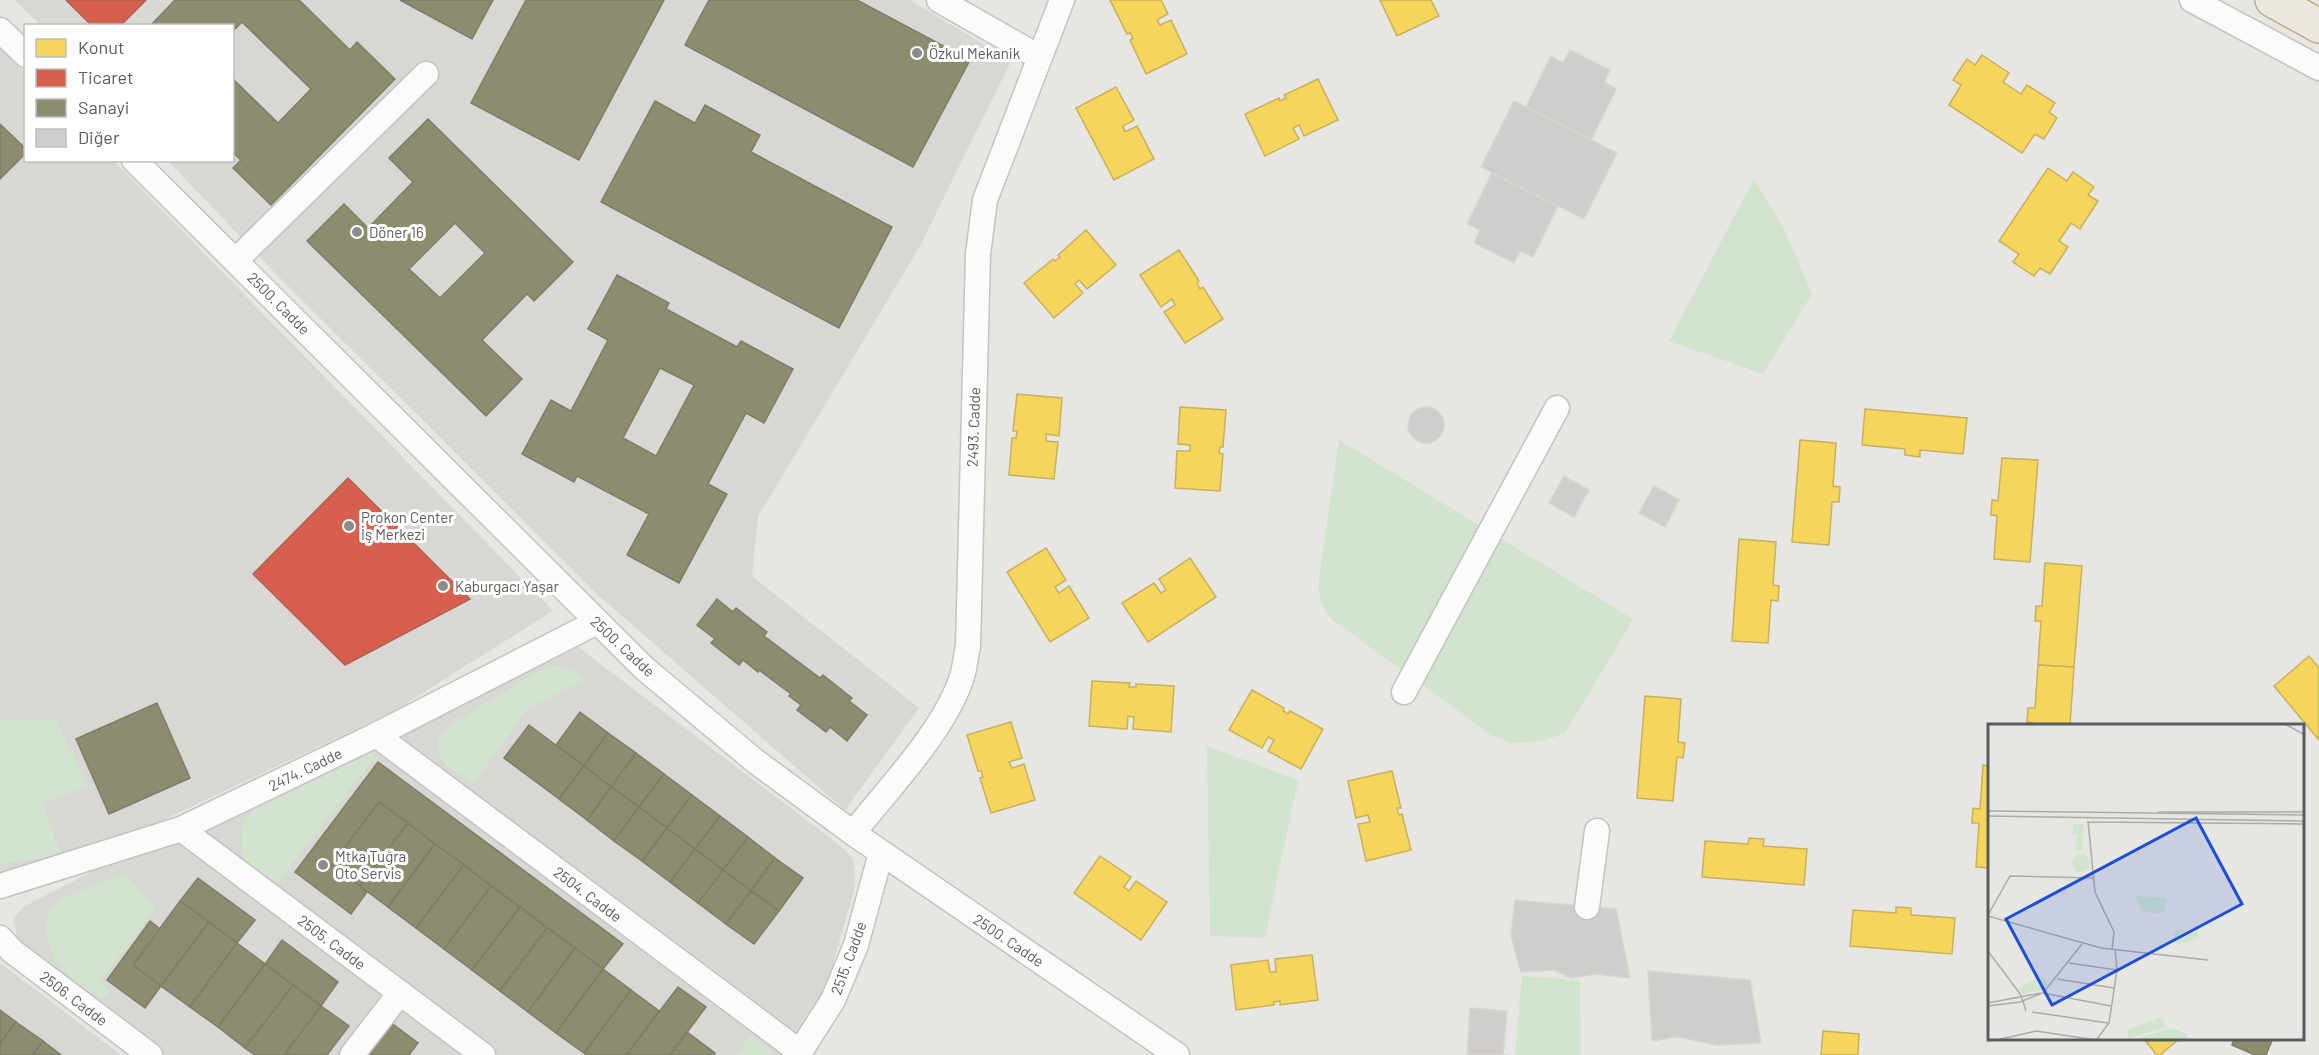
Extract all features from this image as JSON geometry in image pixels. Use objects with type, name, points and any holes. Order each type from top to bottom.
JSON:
[{"type":"highway","points":[[2272,0],[2319,26]]},
{"type":"street","points":[[939,0],[1039,57]]},
{"type":"street","name":"2493. Cadde","points":[[853,833],[934,731],[963,674],[968,646],[978,254],[985,200],[1062,0]]},
{"type":"street","points":[[2192,0],[2319,68]]},
{"type":"street","points":[[0,30],[24,53]]},
{"type":"street","points":[[236,261],[426,74]]},
{"type":"street","name":"2500. Cadde","points":[[136,162],[644,668],[747,754],[853,833],[1177,1055]]},
{"type":"street","points":[[1404,692],[1557,408]]},
{"type":"street","name":"2474. Cadde","points":[[0,886],[181,829],[376,735],[597,622]]},
{"type":"street","name":"2504. Cadde","points":[[376,735],[799,1053]]},
{"type":"street","name":"2505. Cadde","points":[[181,829],[483,1055]]},
{"type":"street","points":[[1587,907],[1597,831]]},
{"type":"street","name":"2515. Cadde","points":[[799,1053],[833,1000],[856,945],[881,853]]},
{"type":"street","name":"2506. Cadde","points":[[0,938],[12,951],[150,1055]]},
{"type":"street","points":[[352,1055],[400,993]]},
{"type":"shaded area","points":[[15,0],[910,0],[1011,61],[920,246],[758,517],[752,576],[919,708],[845,810],[598,595],[281,279],[169,162],[234,162],[234,24],[39,24]]},
{"type":"shaded area","points":[[0,46],[24,71],[24,162],[115,162],[553,611],[394,711],[136,833],[0,881]]},
{"type":"shaded area","points":[[578,647],[842,847],[854,860],[855,887],[830,974],[809,1023],[785,1055],[164,1055],[19,945],[13,919],[23,907],[97,869],[232,815]]},
{"type":"shaded area","points":[[0,963],[121,1055],[0,1055]]},
{"type":"green space","points":[[1754,179],[1783,227],[1812,294],[1763,374],[1669,341]]},
{"type":"green space","points":[[1339,440],[1633,619],[1565,733],[1543,741],[1510,743],[1491,735],[1330,618],[1322,604],[1318,585]]},
{"type":"green space","points":[[548,665],[567,668],[587,679],[526,710],[475,783],[443,762],[437,748],[444,729]]},
{"type":"green space","points":[[56,719],[88,786],[42,803],[62,855],[0,864],[0,721]]},
{"type":"green space","points":[[1207,746],[1298,780],[1265,938],[1210,936]]},
{"type":"green space","points":[[370,753],[376,755],[275,886],[245,861],[241,835],[244,823],[251,812]]},
{"type":"green space","points":[[125,874],[156,908],[100,982],[110,991],[102,999],[82,987],[59,964],[49,944],[47,920],[51,909],[64,898]]},
{"type":"green space","points":[[1522,976],[1580,980],[1581,1055],[1515,1055]]},
{"type":"green space","points":[[751,1035],[772,1051],[769,1055],[736,1055]]},
{"type":"building: Konut","points":[[1110,0],[1161,0],[1168,14],[1157,20],[1160,25],[1171,20],[1187,54],[1146,74],[1130,40],[1133,38],[1130,33],[1127,34]]},
{"type":"building: Konut","points":[[1380,0],[1431,0],[1439,16],[1397,36]]},
{"type":"building: Konut","points":[[1982,55],[2009,73],[2003,82],[2021,94],[2027,85],[2055,103],[2049,112],[2057,118],[2044,139],[2035,134],[2022,153],[1949,105],[1961,85],[1953,80],[1967,59],[1975,65]]},
{"type":"building: Konut","points":[[1318,79],[1338,120],[1304,136],[1299,125],[1293,128],[1299,139],[1265,156],[1245,114],[1279,98],[1280,101],[1286,98],[1284,95]]},
{"type":"building: Konut","points":[[1116,87],[1134,120],[1123,126],[1125,132],[1137,126],[1154,159],[1114,180],[1076,108]]},
{"type":"building: Konut","points":[[2048,168],[2067,181],[2073,172],[2094,187],[2088,195],[2098,201],[2080,229],[2071,223],[2059,241],[2068,247],[2050,274],[2040,268],[2034,276],[2013,262],[2019,254],[1999,241]]},
{"type":"building: Konut","points":[[1086,230],[1116,265],[1087,289],[1079,280],[1075,284],[1083,293],[1054,318],[1024,283],[1053,259],[1055,261],[1060,257],[1058,255]]},
{"type":"building: Konut","points":[[1179,250],[1199,281],[1197,283],[1200,289],[1203,287],[1223,319],[1185,343],[1164,312],[1175,305],[1172,299],[1161,307],[1140,275]]},
{"type":"building: Konut","points":[[1017,394],[1062,398],[1059,436],[1046,434],[1046,441],[1058,442],[1054,479],[1009,475],[1012,438],[1016,438],[1017,431],[1013,431]]},
{"type":"building: Konut","points":[[1180,407],[1226,410],[1223,447],[1220,447],[1219,453],[1223,454],[1220,491],[1175,488],[1177,451],[1190,451],[1190,445],[1178,444]]},
{"type":"building: Konut","points":[[1865,409],[1967,418],[1963,454],[1920,450],[1920,457],[1905,455],[1905,449],[1862,445]]},
{"type":"building: Konut","points":[[1800,440],[1836,443],[1833,486],[1840,487],[1839,502],[1832,502],[1829,545],[1792,542]]},
{"type":"building: Konut","points":[[2002,458],[2038,460],[2030,562],[1994,559],[1997,516],[1991,515],[1992,500],[1998,501]]},
{"type":"building: Konut","points":[[1739,539],[1776,542],[1773,585],[1779,586],[1778,601],[1771,600],[1768,643],[1732,641]]},
{"type":"building: Konut","points":[[1046,548],[1066,580],[1055,587],[1059,593],[1069,586],[1089,618],[1050,642],[1007,572]]},
{"type":"building: Konut","points":[[1190,558],[1216,597],[1148,642],[1122,603],[1154,583],[1161,593],[1166,590],[1159,579]]},
{"type":"building: Konut","points":[[2045,563],[2082,566],[2074,667],[2038,665],[2041,621],[2035,621],[2036,606],[2042,606]]},
{"type":"building: Konut","points":[[2309,656],[2319,668],[2319,740],[2274,686]]},
{"type":"building: Konut","points":[[2038,665],[2074,667],[2070,724],[2027,722],[2028,708],[2035,708]]},
{"type":"building: Konut","points":[[1092,681],[1130,683],[1129,687],[1136,687],[1136,684],[1174,686],[1171,732],[1133,729],[1134,717],[1128,716],[1127,729],[1089,726]]},
{"type":"building: Konut","points":[[1252,690],[1284,708],[1283,711],[1288,714],[1290,711],[1323,729],[1301,769],[1268,751],[1274,740],[1268,737],[1262,748],[1229,730]]},
{"type":"building: Konut","points":[[1645,696],[1681,699],[1678,742],[1685,743],[1683,758],[1677,757],[1673,801],[1637,798]]},
{"type":"building: Konut","points":[[1011,722],[1022,758],[1009,762],[1012,768],[1024,764],[1035,800],[991,813],[980,778],[983,777],[981,771],[978,771],[967,735]]},
{"type":"building: Konut","points":[[1983,765],[1988,766],[1988,868],[1976,867],[1979,823],[1972,823],[1973,808],[1980,809]]},
{"type":"building: Konut","points":[[1392,771],[1401,808],[1397,808],[1399,815],[1402,814],[1411,850],[1366,861],[1358,824],[1370,822],[1368,815],[1356,818],[1348,781]]},
{"type":"building: Konut","points":[[1749,838],[1764,839],[1763,846],[1807,849],[1804,885],[1702,877],[1705,841],[1748,844]]},
{"type":"building: Konut","points":[[1100,856],[1131,877],[1124,887],[1129,891],[1136,881],[1167,902],[1141,940],[1074,893]]},
{"type":"building: Konut","points":[[1896,907],[1911,908],[1911,915],[1955,918],[1952,954],[1850,946],[1853,910],[1896,913]]},
{"type":"building: Konut","points":[[1312,955],[1318,1000],[1280,1005],[1280,1001],[1274,1002],[1274,1005],[1236,1010],[1231,965],[1268,960],[1270,972],[1276,972],[1275,959]]},
{"type":"building: Konut","points":[[1823,1031],[1859,1034],[1858,1055],[1821,1055]]},
{"type":"building: Konut","points":[[2145,1040],[2178,1040],[2160,1055],[2157,1055]]},
{"type":"building: Ticaret","points":[[66,0],[146,0],[122,24],[90,24]]},
{"type":"building: Ticaret","name":"Prokon Center İş Merkezi","points":[[348,478],[470,599],[345,665],[253,574]]},
{"type":"building: Sanayi","points":[[175,0],[299,0],[350,50],[357,42],[395,79],[271,205],[233,168],[241,160],[234,154],[234,80],[278,123],[311,89],[242,22],[234,30],[234,24],[152,24]]},
{"type":"building: Sanayi","points":[[400,0],[493,0],[472,39]]},
{"type":"building: Sanayi","points":[[526,0],[664,0],[579,160],[471,103]]},
{"type":"building: Sanayi","points":[[709,0],[857,0],[970,60],[913,167],[685,45]]},
{"type":"building: Sanayi","points":[[655,101],[695,123],[705,105],[760,135],[751,152],[892,227],[839,328],[601,202]]},
{"type":"building: Sanayi","points":[[428,119],[573,262],[534,301],[527,294],[482,340],[522,379],[486,416],[307,241],[344,204],[368,228],[413,182],[389,158]],"holes":[[[455,223],[485,253],[440,298],[409,269]]]},
{"type":"building: Sanayi","points":[[0,124],[24,147],[24,155],[0,179]]},
{"type":"building: Sanayi","points":[[617,275],[669,303],[666,309],[737,347],[741,341],[793,369],[764,423],[746,413],[708,484],[727,494],[679,583],[627,555],[649,514],[577,476],[574,482],[522,454],[551,400],[571,411],[608,340],[588,329]],"holes":[[[660,368],[694,385],[656,456],[623,438]]]},
{"type":"building: Sanayi","points":[[717,599],[733,612],[736,608],[767,632],[764,636],[820,678],[823,675],[852,698],[849,701],[867,715],[847,741],[830,727],[826,732],[797,710],[801,705],[789,696],[791,694],[759,670],[758,672],[743,660],[739,665],[711,643],[715,639],[697,625]]},
{"type":"building: Sanayi","points":[[157,703],[190,778],[109,814],[76,739]]},
{"type":"building: Sanayi","points":[[580,712],[608,733],[584,766],[556,745]]},
{"type":"building: Sanayi","points":[[529,725],[584,766],[559,799],[504,758]]},
{"type":"building: Sanayi","points":[[608,733],[636,753],[611,787],[584,766]]},
{"type":"building: Sanayi","points":[[636,753],[664,774],[639,807],[611,787]]},
{"type":"building: Sanayi","points":[[378,762],[623,944],[603,969],[379,802],[332,865],[367,892],[351,914],[295,872]]},
{"type":"building: Sanayi","points":[[584,766],[611,787],[587,820],[559,799]]},
{"type":"building: Sanayi","points":[[664,774],[692,795],[667,828],[639,807]]},
{"type":"building: Sanayi","points":[[611,787],[639,807],[614,841],[587,820]]},
{"type":"building: Sanayi","points":[[692,795],[720,816],[695,849],[667,828]]},
{"type":"building: Sanayi","points":[[379,802],[408,823],[360,886],[332,865]]},
{"type":"building: Sanayi","points":[[639,807],[667,828],[642,861],[614,841]]},
{"type":"building: Sanayi","points":[[720,816],[748,837],[723,870],[695,849]]},
{"type":"building: Sanayi","points":[[408,823],[435,844],[388,907],[360,886]]},
{"type":"building: Sanayi","points":[[667,828],[695,849],[670,882],[642,861]]},
{"type":"building: Sanayi","points":[[748,837],[775,858],[751,891],[723,870]]},
{"type":"building: Sanayi","points":[[435,844],[464,865],[416,928],[388,907]]},
{"type":"building: Sanayi","points":[[695,849],[723,870],[698,903],[670,882]]},
{"type":"building: Sanayi","points":[[775,858],[803,878],[779,911],[751,891]]},
{"type":"building: Sanayi","points":[[464,865],[491,886],[444,949],[416,928]]},
{"type":"building: Sanayi","points":[[723,870],[751,891],[726,924],[698,903]]},
{"type":"building: Sanayi","points":[[198,878],[255,920],[237,943],[180,901]]},
{"type":"building: Sanayi","points":[[491,886],[520,907],[472,970],[444,949]]},
{"type":"building: Sanayi","points":[[751,891],[779,911],[754,944],[726,924]]},
{"type":"building: Sanayi","points":[[180,901],[209,922],[161,986],[133,965]]},
{"type":"building: Sanayi","points":[[520,907],[547,928],[500,991],[472,970]]},
{"type":"building: Sanayi","points":[[150,921],[160,929],[133,965],[161,986],[145,1008],[107,980]]},
{"type":"building: Sanayi","points":[[209,922],[237,943],[190,1007],[161,986]]},
{"type":"building: Sanayi","points":[[547,928],[575,948],[528,1012],[500,991]]},
{"type":"building: Sanayi","points":[[282,940],[338,982],[321,1006],[265,964]]},
{"type":"building: Sanayi","points":[[237,943],[265,964],[218,1027],[190,1007]]},
{"type":"building: Sanayi","points":[[575,948],[603,969],[556,1033],[528,1012]]},
{"type":"building: Sanayi","points":[[265,964],[293,985],[245,1048],[218,1027]]},
{"type":"building: Sanayi","points":[[603,969],[631,990],[584,1053],[556,1033]]},
{"type":"building: Sanayi","points":[[293,985],[321,1006],[284,1055],[255,1055],[245,1048]]},
{"type":"building: Sanayi","points":[[678,987],[706,1007],[670,1055],[626,1055]]},
{"type":"building: Sanayi","points":[[631,990],[659,1011],[626,1055],[586,1055],[584,1053]]},
{"type":"building: Sanayi","points":[[321,1006],[349,1026],[327,1055],[284,1055]]},
{"type":"building: Sanayi","points":[[0,1010],[16,1022],[0,1043]]},
{"type":"building: Sanayi","points":[[16,1022],[43,1041],[33,1055],[0,1055],[0,1043]]},
{"type":"building: Sanayi","points":[[390,1022],[418,1043],[409,1055],[366,1055]]},
{"type":"building: Sanayi","points":[[687,1032],[715,1053],[714,1055],[670,1055]]},
{"type":"building: Sanayi","points":[[2233,1040],[2272,1040],[2266,1055],[2255,1055],[2232,1045]]},
{"type":"building: Sanayi","points":[[43,1041],[61,1055],[33,1055]]},
{"type":"building: Diğer","points":[[1570,50],[1610,70],[1604,82],[1616,89],[1591,140],[1526,107],[1551,56],[1563,63]]},
{"type":"building: Diğer","points":[[1514,101],[1617,153],[1584,219],[1481,167]]},
{"type":"building: Diğer","points":[[1492,173],[1558,206],[1533,257],[1520,251],[1514,263],[1474,243],[1480,230],[1467,224]]},
{"type":"building: Diğer","points":[[1426,407],[1439,412],[1444,425],[1439,438],[1426,443],[1413,438],[1408,425],[1413,412]]},
{"type":"building: Diğer","points":[[1564,476],[1589,490],[1574,517],[1549,503]]},
{"type":"building: Diğer","points":[[1654,486],[1679,500],[1665,527],[1639,513]]},
{"type":"building: Diğer","points":[[1515,900],[1616,909],[1630,978],[1596,974],[1571,978],[1554,970],[1521,972],[1511,936]]},
{"type":"building: Diğer","points":[[1648,971],[1750,980],[1761,1043],[1717,1045],[1678,1037],[1652,1041]]},
{"type":"building: Diğer","points":[[1470,1008],[1507,1011],[1503,1055],[1467,1055]]},
{"type":"place","name":"Özkul Mekanik","points":[[917,53]]},
{"type":"place","name":"Döner 16","points":[[357,232]]},
{"type":"place","name":"Prokon Center İş Merkezi","points":[[349,526]]},
{"type":"place","name":"Kaburgacı Yaşar","points":[[443,586]]},
{"type":"place","name":"Mtka Tuğra Oto Servis","points":[[323,865]]}]
